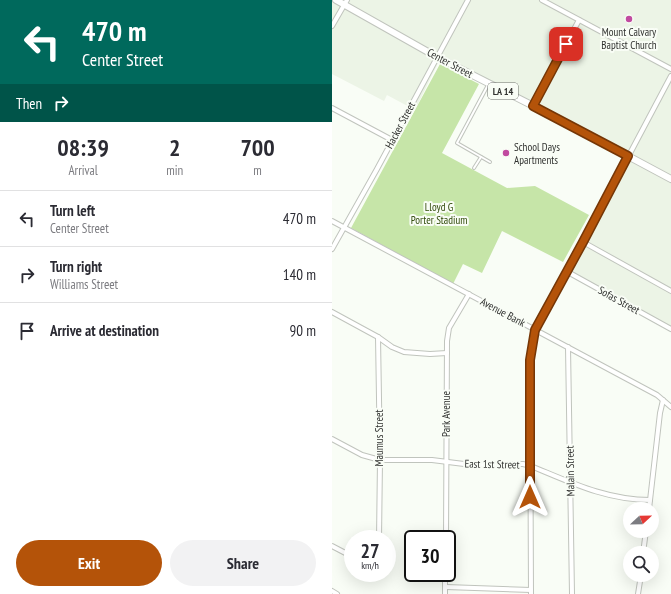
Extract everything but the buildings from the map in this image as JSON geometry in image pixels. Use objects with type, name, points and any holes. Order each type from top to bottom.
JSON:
[{"type":"main road","name":"Center Street","points":[[336,0],[345,2],[437,57],[671,179]]},
{"type":"street","name":"Hacker Street","points":[[332,249],[345,228],[468,0]]},
{"type":"street","points":[[542,0],[671,69]]},
{"type":"street","points":[[332,26],[345,2]]},
{"type":"street","points":[[533,106],[579,20]]},
{"type":"street","points":[[446,587],[531,592],[530,360],[535,330],[671,76]]},
{"type":"street","points":[[332,108],[392,140]]},
{"type":"street","name":"Avenue Bank","points":[[332,221],[657,395],[671,407]]},
{"type":"street","points":[[583,242],[671,291]]},
{"type":"street","name":"Sofas Street","points":[[566,271],[671,329]]},
{"type":"street","name":"Park Avenue","points":[[446,530],[447,341],[449,328],[469,294]]},
{"type":"street","points":[[332,312],[378,337],[392,347],[404,352],[430,354],[447,353]]},
{"type":"street","name":"Maumus Street","points":[[378,337],[380,460],[379,530]]},
{"type":"street","name":"Malain Street","points":[[568,347],[572,594]]},
{"type":"street","points":[[650,500],[660,413],[663,400]]},
{"type":"street","name":"East 1st Street","points":[[332,440],[362,455],[380,460],[432,460],[464,464],[523,464],[602,494],[650,500]]},
{"type":"street","points":[[332,546],[344,552]]},
{"type":"street","points":[[446,582],[446,594]]},
{"type":"street","points":[[638,594],[640,582]]},
{"type":"street","points":[[332,591],[337,594]]},
{"type":"lane","points":[[489,84],[457,143],[490,162]]},
{"type":"lane","points":[[474,168],[481,157]]},
{"type":"shaded area","points":[[332,0],[671,0],[671,328],[566,271],[625,160],[440,59],[415,110],[387,95],[384,101],[332,74]]},
{"type":"green space","name":"Lloyd G Porter Stadium","points":[[440,64],[479,84],[442,153],[507,188],[535,186],[589,215],[563,262],[502,231],[482,273],[463,264],[453,284],[351,228]]},
{"type":"place","name":"Mount Calvary Baptist Church","points":[[629,19]]},
{"type":"place","name":"School Days Apartments","points":[[506,153]]},
{"type":"route","points":[[530,497],[530,360],[535,330],[628,156],[533,106],[566,44]]}]
